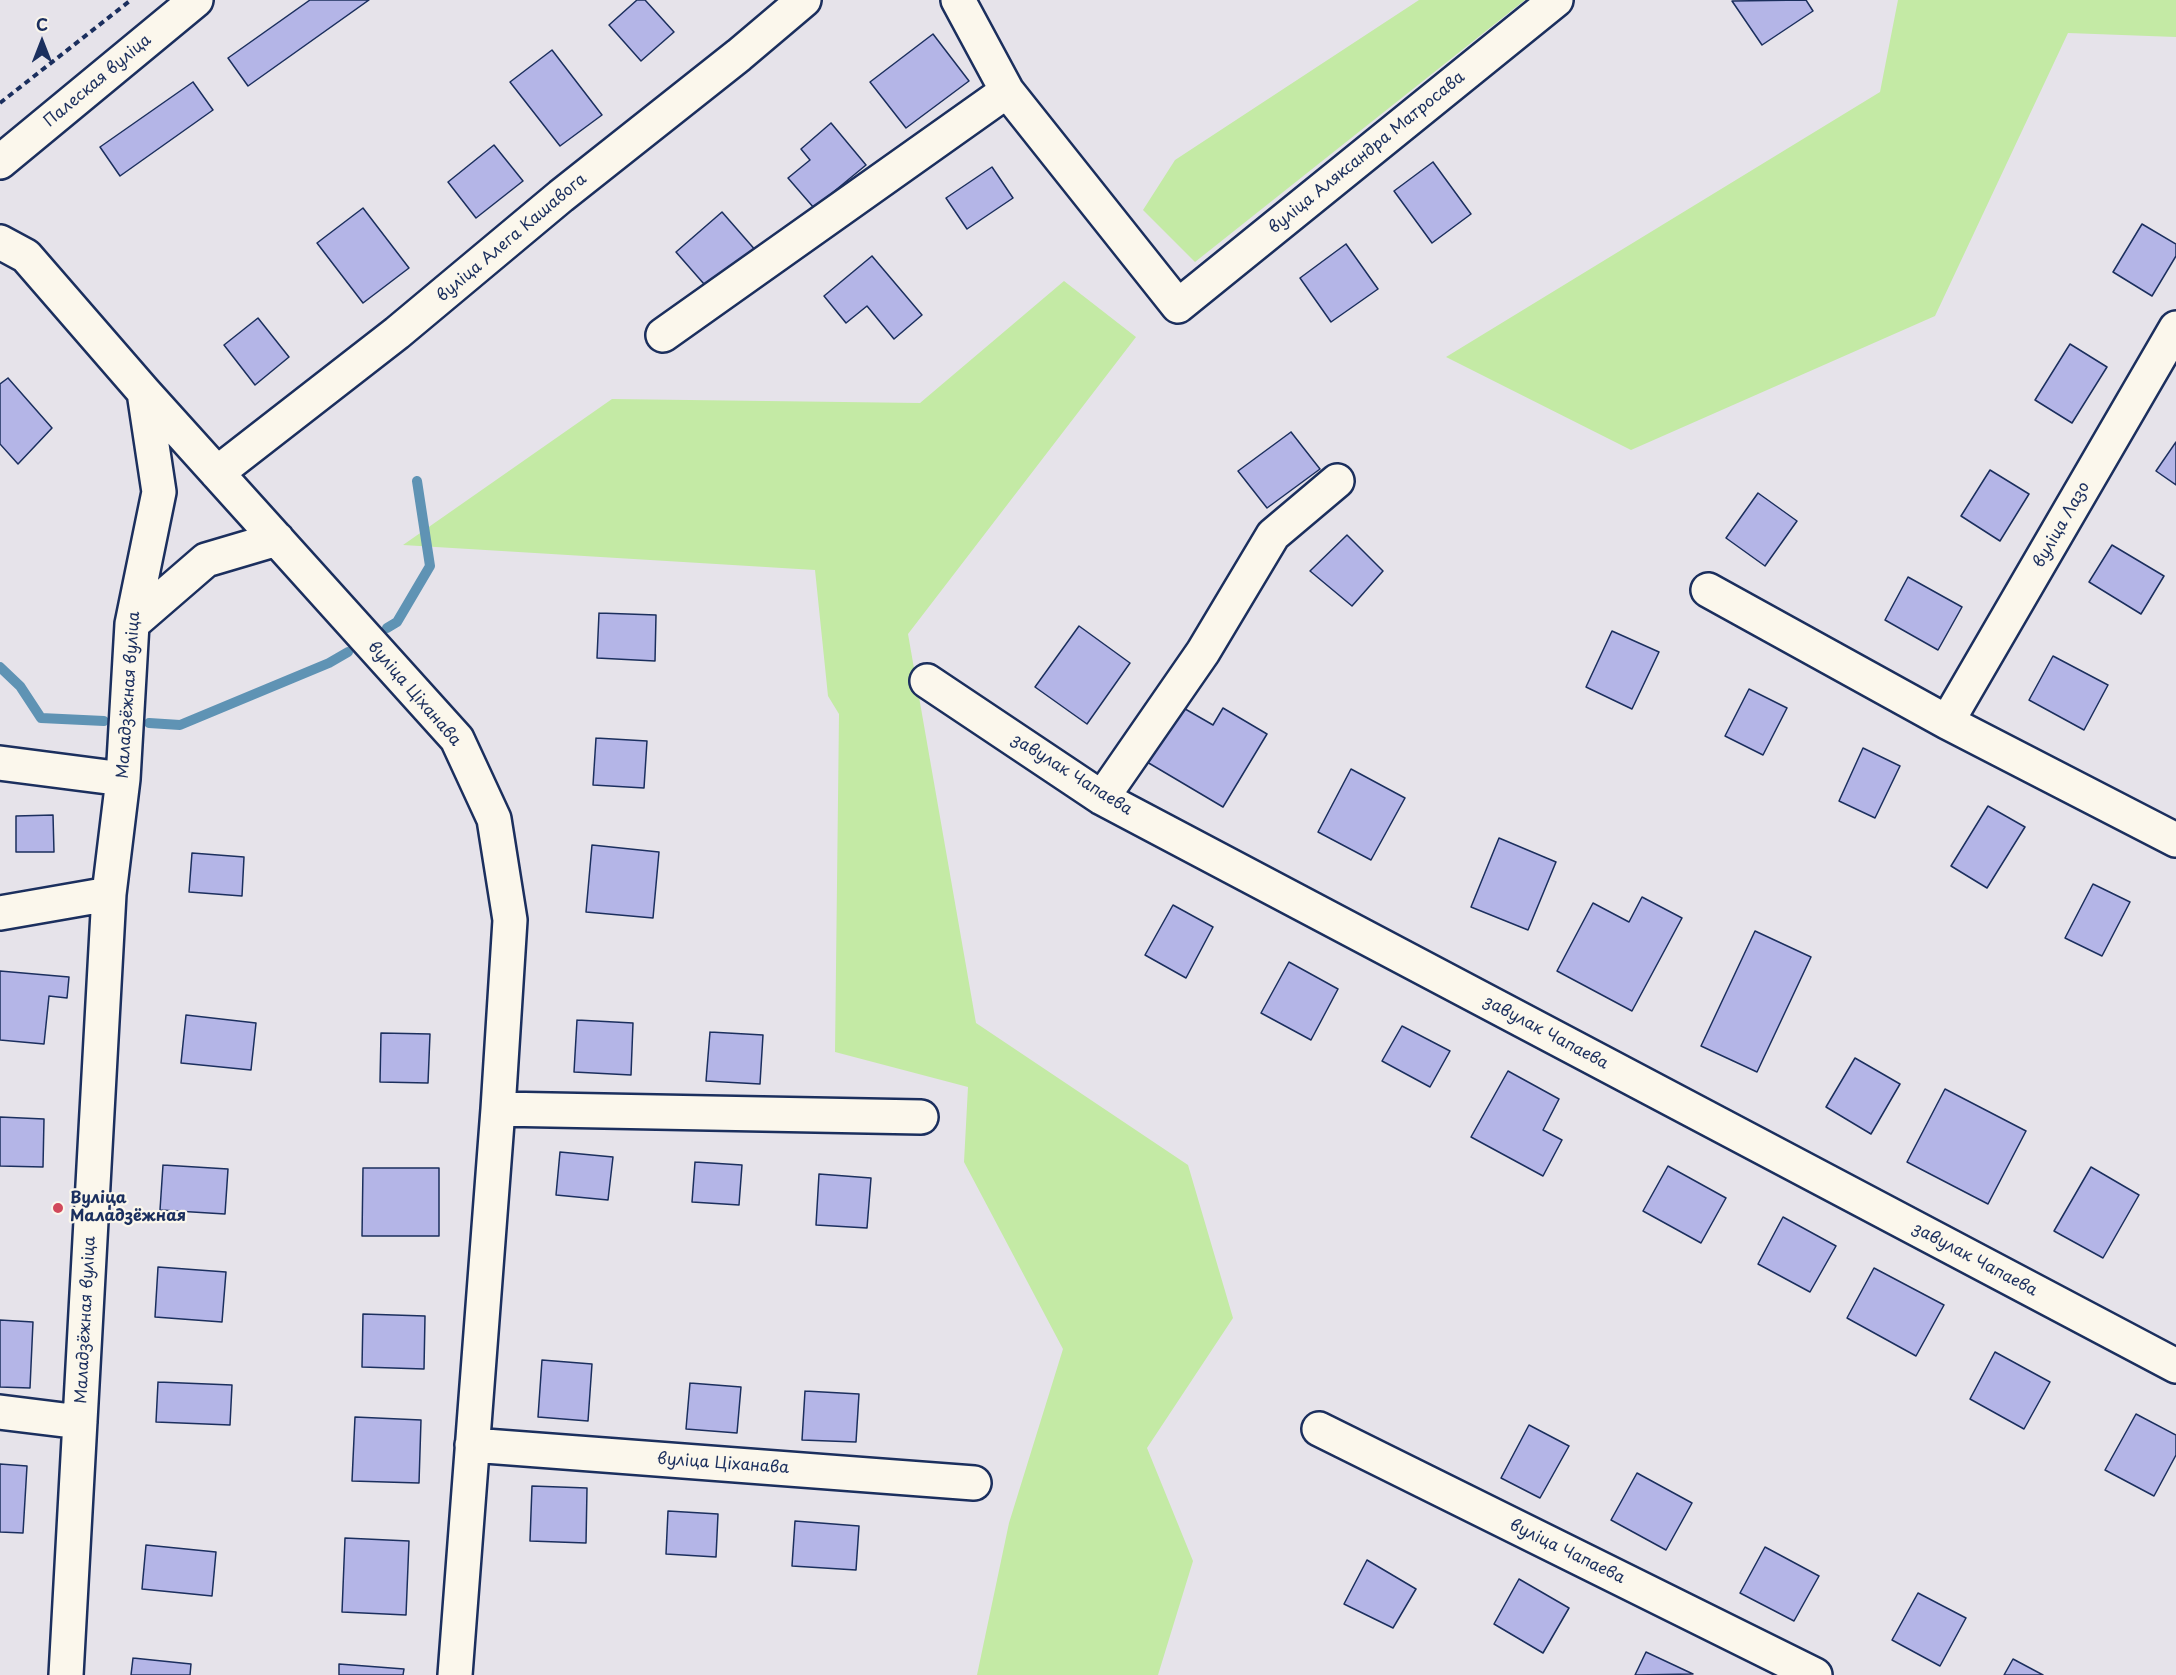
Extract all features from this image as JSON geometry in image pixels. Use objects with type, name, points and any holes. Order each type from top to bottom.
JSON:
[{"type":"street","name":"Палеская вуліца","points":[[0,162],[196,0]]},
{"type":"street","name":"вуліца Алега Кашавога","points":[[217,473],[397,333],[561,196],[740,55],[804,0]]},
{"type":"street","points":[[663,335],[1007,91],[958,0]]},
{"type":"street","name":"вуліца Аляксандра Матросава","points":[[1007,91],[1178,306],[1556,0]]},
{"type":"street","name":"вуліца Ціханава","points":[[0,242],[26,256],[144,392],[457,740],[494,819],[510,920],[498,1109],[454,1675]]},
{"type":"street","name":"вуліца Лазо","points":[[1947,722],[2176,328]]},
{"type":"street","name":"Маладзёжная вуліца","points":[[66,1675],[109,894],[123,779],[132,624],[159,492],[144,392]]},
{"type":"street","points":[[1102,798],[1203,652],[1273,535],[1337,481]]},
{"type":"street","points":[[132,624],[206,560],[277,539]]},
{"type":"street","points":[[1708,590],[1947,722],[2176,840]]},
{"type":"street","name":"завулак Чапаева","points":[[927,681],[1102,798],[2176,1366]]},
{"type":"street","points":[[0,763],[123,779]]},
{"type":"street","points":[[0,913],[109,894]]},
{"type":"street","points":[[498,1109],[921,1117]]},
{"type":"street","points":[[0,1412],[80,1422]]},
{"type":"street","name":"вуліца Чапаева","points":[[1319,1429],[1815,1675]]},
{"type":"street","name":"вуліца Ціханава","points":[[472,1445],[974,1483]]},
{"type":"path","points":[[0,103],[131,0]]},
{"type":"green space","points":[[1419,0],[1525,0],[1195,262],[1143,210],[1175,160]]},
{"type":"green space","points":[[1898,0],[2176,0],[2176,37],[2068,33],[1935,316],[1631,450],[1446,357],[1880,92]]},
{"type":"green space","points":[[1064,281],[1136,337],[908,634],[976,1023],[1188,1165],[1233,1318],[1147,1448],[1193,1561],[1158,1675],[977,1675],[1009,1523],[1063,1349],[964,1162],[968,1087],[835,1052],[839,714],[828,696],[815,570],[403,545],[612,399],[920,403]]},
{"type":"building","points":[[310,0],[369,0],[248,86],[228,58]]},
{"type":"building","points":[[637,0],[645,0],[674,32],[641,61],[609,25]]},
{"type":"building","points":[[1806,0],[1813,11],[1762,45],[1732,1]]},
{"type":"building","points":[[933,34],[969,81],[906,128],[870,82]]},
{"type":"building","points":[[552,50],[602,115],[560,146],[510,82]]},
{"type":"building","points":[[193,82],[213,110],[120,176],[100,147]]},
{"type":"building","points":[[831,123],[866,165],[814,208],[788,178],[810,160],[801,149]]},
{"type":"building","points":[[494,145],[523,181],[476,218],[448,182]]},
{"type":"building","points":[[1433,162],[1471,214],[1432,243],[1394,191]]},
{"type":"building","points":[[992,167],[1013,198],[967,229],[946,198]]},
{"type":"building","points":[[363,208],[409,268],[363,303],[317,243]]},
{"type":"building","points":[[722,212],[757,252],[711,292],[676,252]]},
{"type":"building","points":[[2142,224],[2176,244],[2176,256],[2152,296],[2113,272]]},
{"type":"building","points":[[1346,244],[1378,289],[1331,322],[1300,278]]},
{"type":"building","points":[[872,256],[922,315],[894,339],[867,306],[846,323],[824,296]]},
{"type":"building","points":[[258,318],[289,357],[255,385],[224,345]]},
{"type":"building","points":[[2070,344],[2107,367],[2072,423],[2035,400]]},
{"type":"building","points":[[8,378],[52,428],[18,464],[0,444],[0,384]]},
{"type":"building","points":[[1291,432],[1320,469],[1267,508],[1238,471]]},
{"type":"building","points":[[2176,442],[2176,485],[2156,471]]},
{"type":"building","points":[[1990,470],[2029,494],[2000,541],[1961,516]]},
{"type":"building","points":[[1758,493],[1797,521],[1765,566],[1726,538]]},
{"type":"building","points":[[1347,535],[1383,571],[1352,606],[1310,571]]},
{"type":"building","points":[[2112,545],[2164,576],[2141,614],[2089,582]]},
{"type":"building","points":[[1908,577],[1962,607],[1938,650],[1885,620]]},
{"type":"building","points":[[599,613],[656,615],[655,661],[597,658]]},
{"type":"building","points":[[1079,626],[1130,663],[1087,724],[1035,687]]},
{"type":"building","points":[[1612,631],[1659,652],[1632,709],[1586,687]]},
{"type":"building","points":[[2053,656],[2108,685],[2084,730],[2029,700]]},
{"type":"building","points":[[1749,689],[1787,708],[1763,755],[1725,736]]},
{"type":"building","points":[[1180,706],[1213,725],[1223,708],[1267,734],[1223,807],[1147,762]]},
{"type":"building","points":[[596,738],[647,741],[644,788],[593,785]]},
{"type":"building","points":[[1863,748],[1900,766],[1875,818],[1839,801]]},
{"type":"building","points":[[1351,769],[1405,798],[1371,860],[1318,832]]},
{"type":"building","points":[[1988,806],[2025,827],[1987,888],[1951,866]]},
{"type":"building","points":[[53,815],[54,852],[16,852],[16,816]]},
{"type":"building","points":[[1499,838],[1556,862],[1528,930],[1471,907]]},
{"type":"building","points":[[592,845],[659,852],[653,918],[586,912]]},
{"type":"building","points":[[192,853],[244,857],[242,896],[189,892]]},
{"type":"building","points":[[2093,884],[2130,902],[2102,956],[2065,938]]},
{"type":"building","points":[[1642,897],[1682,918],[1632,1011],[1557,971],[1593,903],[1629,922]]},
{"type":"building","points":[[1173,905],[1213,927],[1186,978],[1145,955]]},
{"type":"building","points":[[1755,931],[1811,957],[1757,1072],[1701,1046]]},
{"type":"building","points":[[1289,962],[1338,989],[1311,1040],[1261,1013]]},
{"type":"building","points":[[0,971],[69,977],[67,998],[49,996],[44,1044],[0,1040]]},
{"type":"building","points":[[186,1015],[256,1023],[251,1070],[181,1063]]},
{"type":"building","points":[[577,1020],[633,1023],[631,1075],[574,1072]]},
{"type":"building","points":[[1402,1026],[1450,1051],[1430,1087],[1382,1061]]},
{"type":"building","points":[[710,1032],[763,1035],[760,1084],[706,1081]]},
{"type":"building","points":[[381,1033],[430,1034],[428,1083],[380,1082]]},
{"type":"building","points":[[1855,1058],[1900,1084],[1871,1134],[1826,1107]]},
{"type":"building","points":[[1508,1071],[1559,1099],[1543,1130],[1562,1140],[1543,1176],[1471,1137]]},
{"type":"building","points":[[1945,1089],[2026,1131],[1988,1204],[1907,1162]]},
{"type":"building","points":[[0,1117],[44,1119],[43,1167],[0,1166]]},
{"type":"building","points":[[560,1152],[613,1157],[608,1200],[556,1195]]},
{"type":"building","points":[[695,1162],[742,1165],[739,1205],[692,1202]]},
{"type":"building","points":[[163,1165],[228,1169],[225,1214],[160,1210]]},
{"type":"building","points":[[1668,1166],[1726,1198],[1701,1243],[1643,1211]]},
{"type":"building","points":[[2091,1167],[2139,1195],[2103,1258],[2054,1231]]},
{"type":"building","points":[[363,1168],[439,1168],[439,1236],[362,1236]]},
{"type":"building","points":[[819,1174],[871,1178],[867,1228],[816,1225]]},
{"type":"building","points":[[1783,1217],[1836,1246],[1810,1292],[1758,1264]]},
{"type":"building","points":[[158,1267],[226,1272],[222,1322],[155,1317]]},
{"type":"building","points":[[1874,1268],[1944,1305],[1916,1356],[1847,1318]]},
{"type":"building","points":[[363,1314],[425,1316],[424,1369],[362,1367]]},
{"type":"building","points":[[0,1320],[33,1322],[30,1388],[0,1387]]},
{"type":"building","points":[[1995,1352],[2050,1382],[2024,1429],[1970,1399]]},
{"type":"building","points":[[542,1360],[592,1364],[588,1421],[538,1417]]},
{"type":"building","points":[[158,1382],[232,1385],[230,1425],[156,1422]]},
{"type":"building","points":[[690,1383],[741,1387],[737,1433],[686,1429]]},
{"type":"building","points":[[805,1391],[859,1394],[856,1442],[802,1440]]},
{"type":"building","points":[[2136,1414],[2176,1435],[2176,1455],[2154,1496],[2105,1470]]},
{"type":"building","points":[[355,1417],[421,1420],[419,1483],[352,1481]]},
{"type":"building","points":[[1529,1425],[1569,1446],[1540,1498],[1501,1478]]},
{"type":"building","points":[[0,1464],[27,1466],[23,1533],[0,1532]]},
{"type":"building","points":[[1637,1473],[1692,1503],[1666,1550],[1611,1520]]},
{"type":"building","points":[[532,1486],[587,1488],[586,1543],[530,1541]]},
{"type":"building","points":[[668,1511],[718,1514],[716,1557],[666,1554]]},
{"type":"building","points":[[795,1521],[859,1526],[856,1570],[792,1566]]},
{"type":"building","points":[[345,1538],[409,1541],[406,1615],[342,1612]]},
{"type":"building","points":[[146,1545],[216,1552],[212,1596],[142,1589]]},
{"type":"building","points":[[1765,1547],[1819,1576],[1794,1621],[1740,1593]]},
{"type":"building","points":[[1367,1560],[1416,1589],[1393,1628],[1344,1604]]},
{"type":"building","points":[[1519,1579],[1569,1608],[1543,1653],[1494,1624]]},
{"type":"building","points":[[1918,1593],[1966,1618],[1940,1666],[1892,1640]]},
{"type":"building","points":[[1646,1652],[1693,1674],[1635,1675]]},
{"type":"building","points":[[133,1658],[191,1664],[190,1675],[131,1675]]},
{"type":"building","points":[[2013,1659],[2043,1675],[2004,1675]]},
{"type":"building","points":[[339,1664],[404,1669],[403,1675],[339,1675]]},
{"type":"waterway","points":[[387,628],[397,622],[430,566],[417,481]]},
{"type":"waterway","points":[[149,723],[180,725],[329,663],[348,652]]},
{"type":"waterway","points":[[0,667],[20,686],[41,718],[104,721]]},
{"type":"place","name":"Вуліца Маладзёжная","points":[[58,1208]]}]
